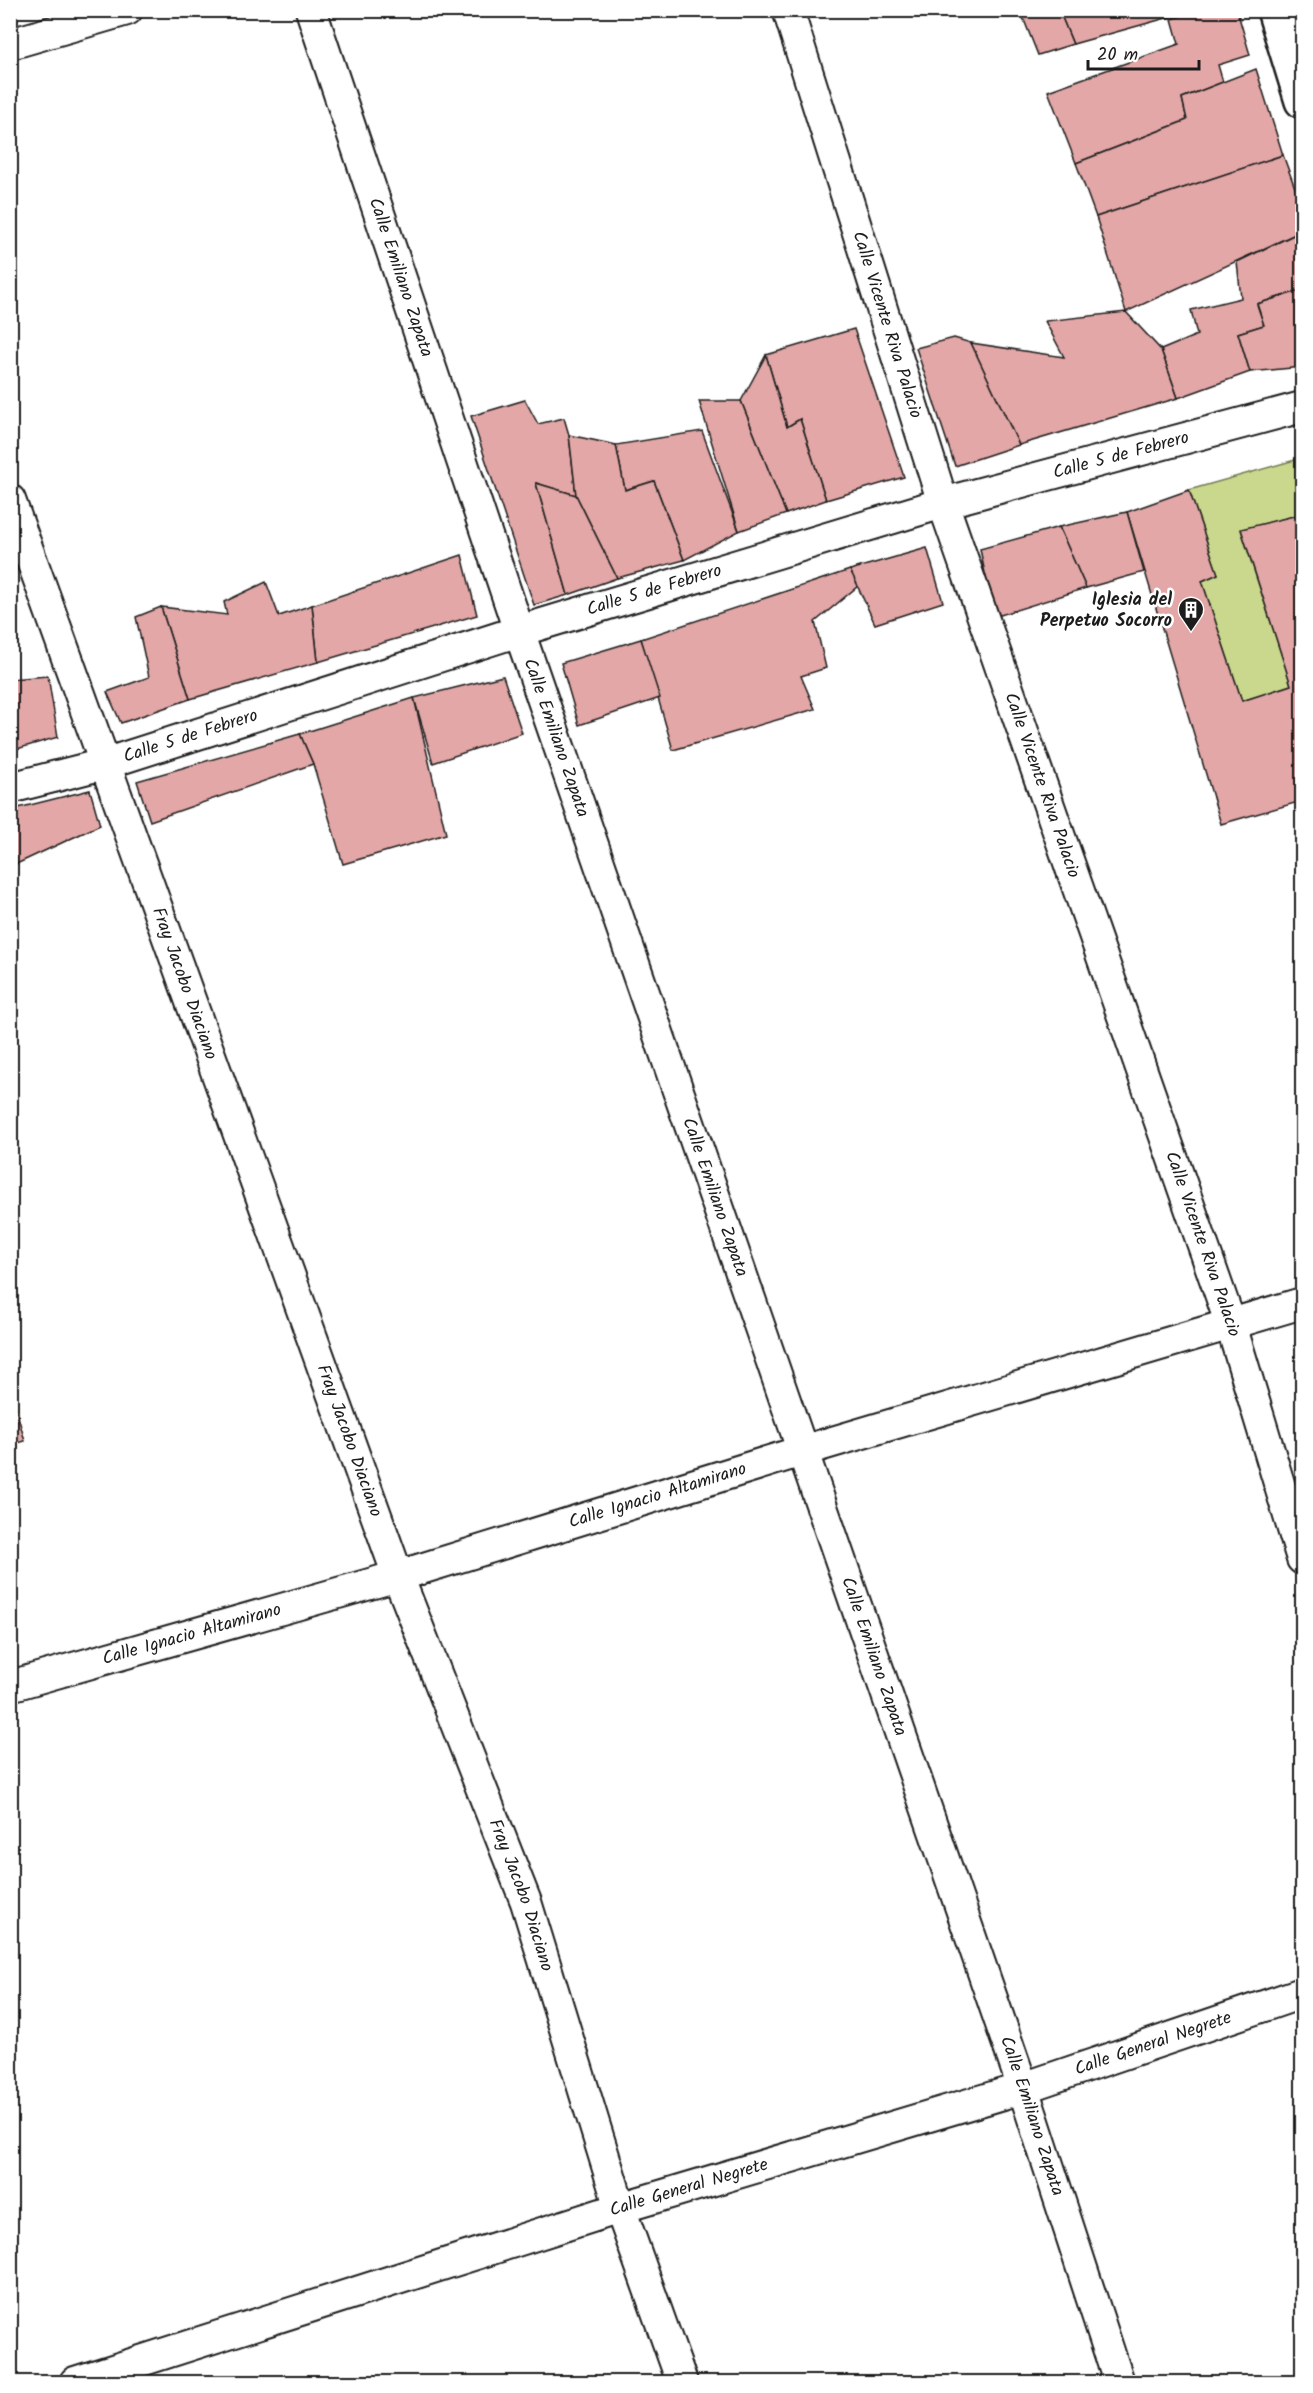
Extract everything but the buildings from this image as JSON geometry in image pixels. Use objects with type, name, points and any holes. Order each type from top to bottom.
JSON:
[{"type":"main road","points":[[1274,10],[1302,100]]},
{"type":"street","points":[[10,44],[127,10]]},
{"type":"street","name":"Calle Emiliano Zapata","points":[[311,10],[519,631],[1023,2088],[1119,2382]]},
{"type":"street","name":"Calle Vicente Riva Palacio","points":[[788,10],[943,503],[1231,1325],[1302,1559]]},
{"type":"street","name":"Calle 5 de Febrero","points":[[10,788],[104,764],[519,631],[943,503],[1302,407]]},
{"type":"street","name":"Fray Jacobo Diaciano","points":[[10,500],[398,1575],[526,1902],[620,2208],[682,2382]]},
{"type":"street","name":"Calle Ignacio Altamirano","points":[[10,1686],[398,1575],[802,1451],[1302,1303]]},
{"type":"street","name":"Calle General Negrete","points":[[75,2382],[620,2208],[1023,2088],[1302,1993]]},
{"type":"green space","points":[[1302,458],[1302,514],[1241,530],[1291,685],[1242,701],[1202,581],[1218,574],[1189,490]]},
{"type":"place","name":"Iglesia del Perpetuo Socorro","points":[[1191,633]]}]
